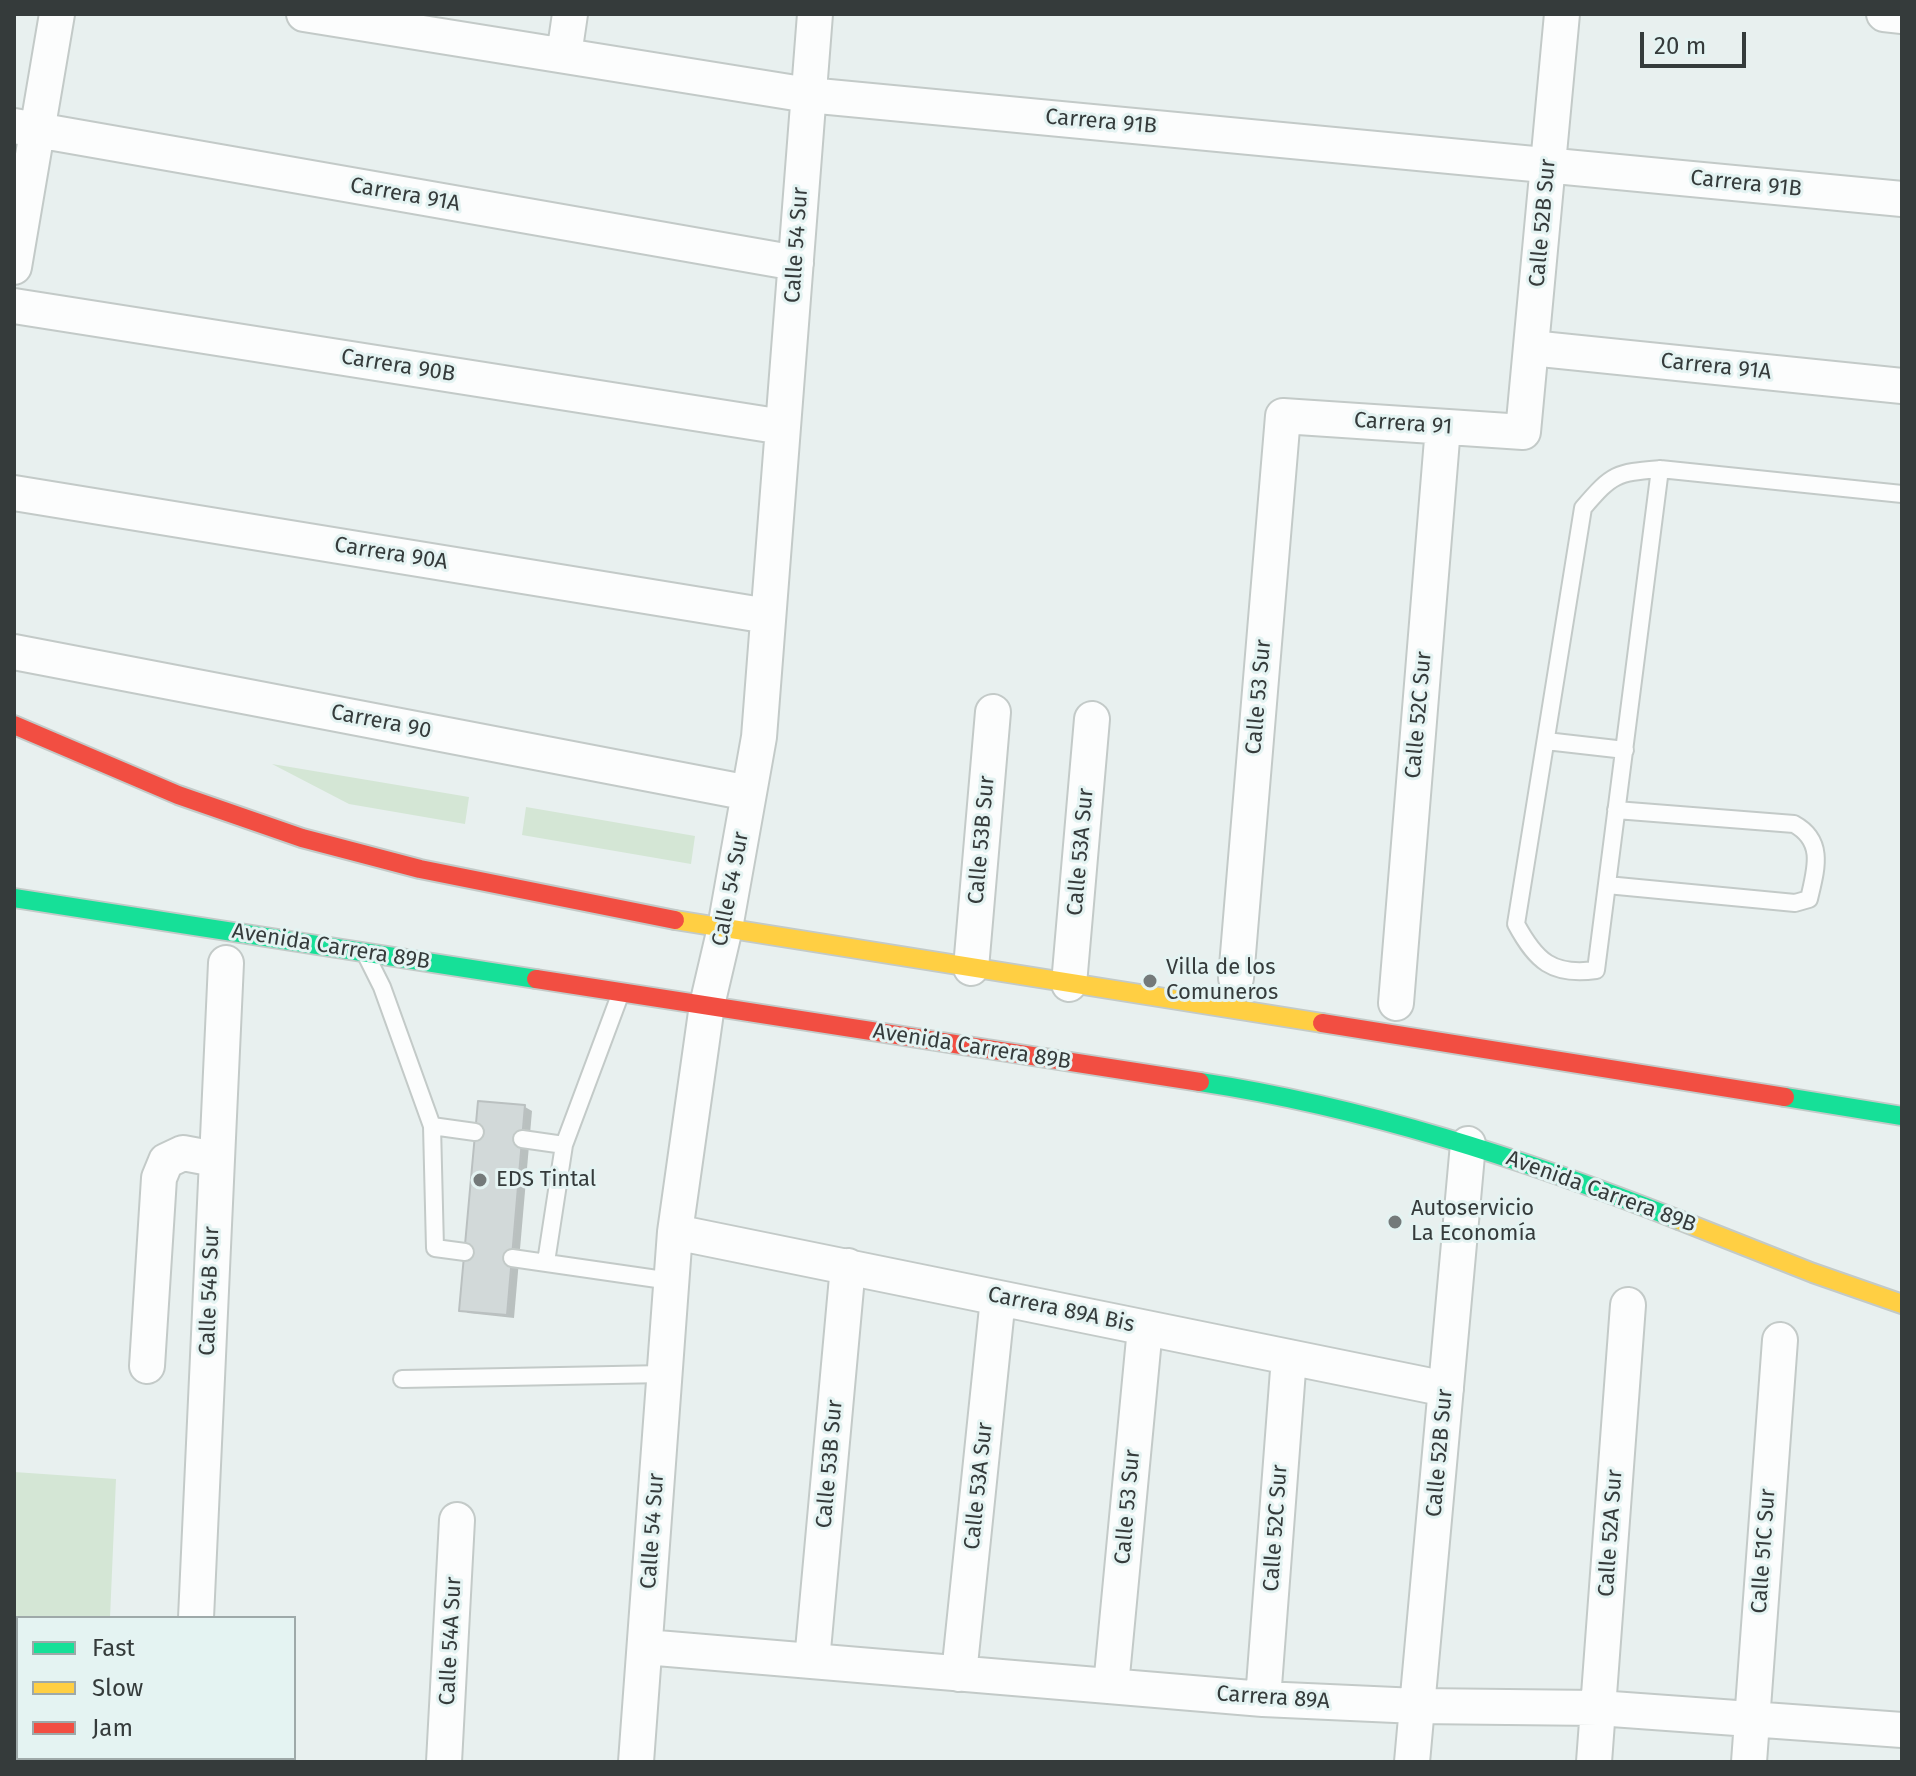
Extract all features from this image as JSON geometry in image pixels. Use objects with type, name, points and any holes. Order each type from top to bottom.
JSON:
[{"type":"main road","points":[[14,725],[178,795],[302,838],[420,869],[725,928],[1902,1116]]},
{"type":"main road","name":"Avenida Carrera 89B","points":[[14,898],[1226,1086],[1318,1104],[1468,1144],[1621,1197],[1786,1263],[1902,1304]]},
{"type":"street","points":[[14,267],[26,128],[57,14]]},
{"type":"street","name":"Carrera 91B","points":[[304,14],[398,21],[564,55],[808,95],[1902,199]]},
{"type":"street","points":[[564,55],[570,14]]},
{"type":"street","name":"Calle 54 Sur","points":[[636,1762],[675,1232],[707,1005],[725,928],[759,737],[815,14]]},
{"type":"street","name":"Calle 52B Sur","points":[[1523,432],[1562,14]]},
{"type":"street","points":[[1884,14],[1902,16]]},
{"type":"street","name":"Carrera 91A","points":[[26,128],[796,263]]},
{"type":"street","name":"Carrera 90B","points":[[14,306],[783,427]]},
{"type":"street","name":"Carrera 91A","points":[[1531,348],[1902,386]]},
{"type":"street","name":"Carrera 91","points":[[1283,416],[1523,432]]},
{"type":"street","name":"Calle 53 Sur","points":[[1236,978],[1283,416]]},
{"type":"street","name":"Calle 52C Sur","points":[[1396,1003],[1443,427]]},
{"type":"street","name":"Carrera 90A","points":[[14,493],[768,616]]},
{"type":"street","name":"Carrera 90","points":[[14,652],[749,793]]},
{"type":"street","name":"Calle 53B Sur","points":[[971,968],[993,712]]},
{"type":"street","name":"Calle 53A Sur","points":[[1069,984],[1092,719]]},
{"type":"street","name":"Calle 54B Sur","points":[[196,1616],[226,963]]},
{"type":"street","name":"Calle 52B Sur","points":[[1412,1762],[1468,1144]]},
{"type":"street","points":[[147,1366],[159,1178],[166,1161],[183,1153],[215,1159]]},
{"type":"street","name":"Carrera 89A Bis","points":[[675,1232],[1446,1389]]},
{"type":"street","name":"Calle 53B Sur","points":[[812,1661],[848,1266]]},
{"type":"street","name":"Calle 53A Sur","points":[[959,1674],[998,1298]]},
{"type":"street","name":"Calle 52A Sur","points":[[1594,1762],[1628,1305]]},
{"type":"street","name":"Calle 53 Sur","points":[[1111,1686],[1145,1328]]},
{"type":"street","name":"Calle 51C Sur","points":[[1749,1762],[1780,1340]]},
{"type":"street","name":"Calle 52C Sur","points":[[1263,1699],[1289,1357]]},
{"type":"street","name":"Calle 54A Sur","points":[[444,1762],[457,1520]]},
{"type":"street","name":"Carrera 89A","points":[[645,1647],[1263,1699],[1417,1706],[1598,1708],[1902,1730]]},
{"type":"lane","points":[[1660,469],[1596,970],[1575,973],[1549,965],[1530,951],[1516,924],[1583,508],[1602,486],[1623,472],[1660,469],[1902,494]]},
{"type":"lane","points":[[1546,741],[1625,750]]},
{"type":"lane","points":[[1607,885],[1795,903],[1809,899],[1812,890],[1816,846],[1808,832],[1794,824],[1616,810]]},
{"type":"lane","points":[[364,952],[382,987],[432,1126],[435,1248],[465,1252]]},
{"type":"lane","points":[[546,1262],[564,1145],[621,991]]},
{"type":"lane","points":[[432,1126],[475,1132]]},
{"type":"lane","points":[[522,1139],[564,1145]]},
{"type":"lane","points":[[512,1258],[671,1281]]},
{"type":"lane","points":[[402,1379],[665,1374]]},
{"type":"green space","points":[[272,764],[469,797],[465,824],[349,804]]},
{"type":"green space","points":[[526,807],[695,836],[691,864],[522,835]]},
{"type":"green space","points":[[14,1472],[116,1479],[110,1616],[16,1616],[16,1760],[104,1762],[14,1762]]},
{"type":"building","points":[[478,1101],[525,1105],[507,1315],[459,1311]]},
{"type":"traffic: fast","points":[[14,898],[536,979]]},
{"type":"traffic: fast","points":[[1200,1082],[1322,1106],[1443,1138],[1562,1176],[1679,1220]]},
{"type":"traffic: fast","points":[[1785,1097],[1902,1116]]},
{"type":"traffic: slow","points":[[675,920],[1322,1023]]},
{"type":"traffic: slow","points":[[1679,1220],[1902,1304]]},
{"type":"traffic: jam","points":[[14,725],[178,795],[302,838],[420,869],[675,920]]},
{"type":"traffic: jam","points":[[536,979],[1200,1082]]},
{"type":"traffic: jam","points":[[1322,1023],[1785,1097]]},
{"type":"place","name":"Villa de los Comuneros","points":[[1150,981]]},
{"type":"place","name":"EDS Tintal","points":[[480,1180]]},
{"type":"place","name":"Autoservicio La Economía","points":[[1395,1222]]}]
